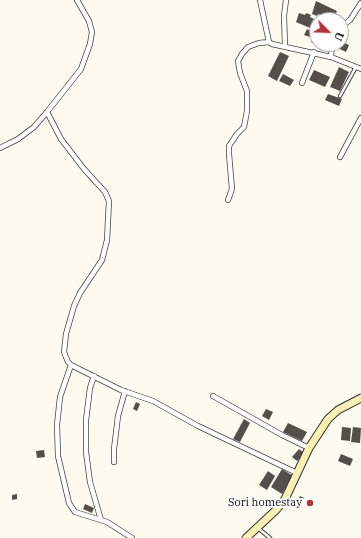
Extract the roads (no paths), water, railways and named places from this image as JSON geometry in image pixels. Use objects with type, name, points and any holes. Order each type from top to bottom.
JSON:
[{"type":"main road","points":[[246,538],[283,503],[309,448],[328,418],[361,398]]},
{"type":"street","points":[[0,148],[18,139],[31,130],[81,68],[90,44],[92,32],[89,21],[77,0]]},
{"type":"street","points":[[260,0],[268,42]]},
{"type":"street","points":[[285,46],[284,16],[286,0]]},
{"type":"street","points":[[349,21],[361,2]]},
{"type":"street","points":[[228,200],[232,189],[228,154],[229,146],[245,125],[247,111],[247,91],[240,74],[238,61],[248,46],[259,43],[268,42],[309,51]]},
{"type":"street","points":[[302,83],[314,52],[359,68]]},
{"type":"street","points":[[331,52],[331,57]]},
{"type":"street","points":[[47,112],[61,139],[84,169],[106,192],[109,201],[106,240],[102,260],[80,293],[74,306],[66,334],[64,352],[66,359],[71,365],[125,391],[154,401],[198,426],[297,473]]},
{"type":"street","points":[[340,158],[361,118]]},
{"type":"street","points":[[71,365],[60,397],[57,425],[60,470],[68,503],[73,510],[78,513],[101,520],[114,526],[132,538]]},
{"type":"street","points":[[94,376],[90,388],[86,420],[86,452],[90,482],[101,520]]},
{"type":"street","points":[[114,462],[118,416],[125,391]]},
{"type":"street","points":[[214,396],[309,448]]},
{"type":"lane","points":[[340,96],[359,68]]},
{"type":"lane","points":[[258,528],[270,538]]},
{"type":"place","name":"Sori homestay","points":[[310,503]]}]
